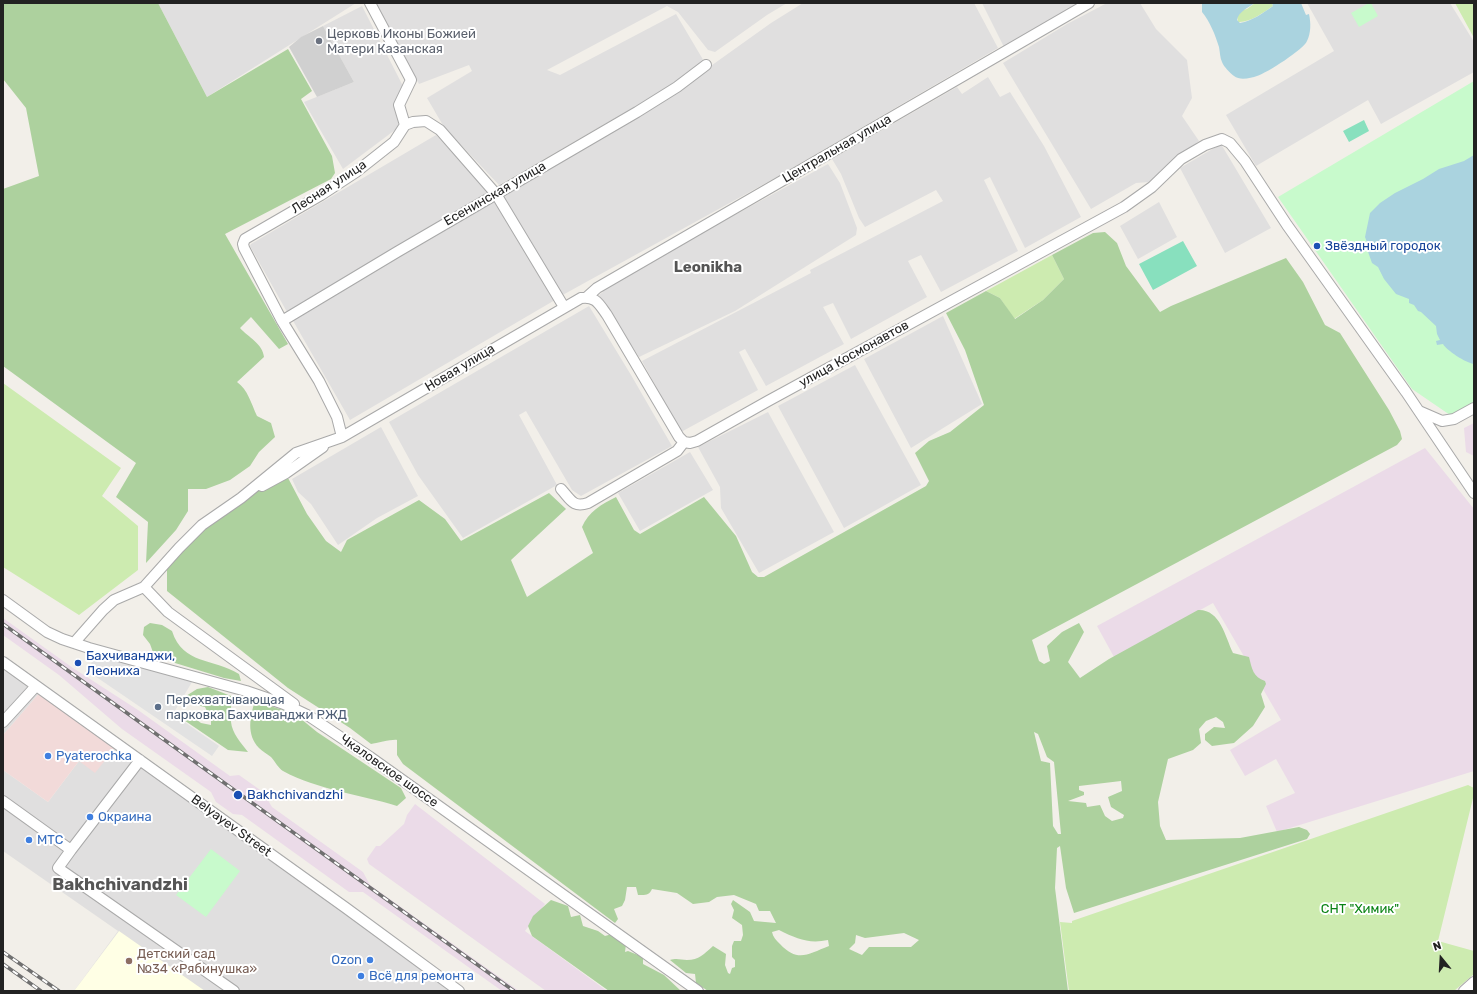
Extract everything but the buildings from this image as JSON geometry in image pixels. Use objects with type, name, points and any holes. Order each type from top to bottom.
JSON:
[{"type":"street","points":[[370,3],[410,80],[399,105],[405,125],[413,122],[426,121],[440,130],[496,194],[564,307]]},
{"type":"street","name":"Центральная улица","points":[[587,297],[593,290],[1089,3]]},
{"type":"street","name":"Есенинская улица","points":[[282,321],[637,112],[706,65]]},
{"type":"street","name":"Лесная улица","points":[[282,321],[244,248],[243,244],[245,239],[356,172],[394,142],[405,125]]},
{"type":"street","name":"улица Космонавтов","points":[[561,489],[574,504],[580,505],[588,503],[677,451],[684,442],[690,443],[697,441],[1124,207],[1152,187],[1182,159],[1205,145],[1222,139],[1230,143],[1245,161],[1288,225],[1419,411],[1474,493]]},
{"type":"street","points":[[587,297],[598,302],[607,315],[679,437],[684,442]]},
{"type":"street","name":"Новая улица","points":[[144,587],[178,548],[202,525],[241,498],[296,453],[337,438],[564,307],[581,298],[587,297]]},
{"type":"street","points":[[282,321],[319,382],[337,417],[337,438]]},
{"type":"street","points":[[1419,411],[1442,421],[1454,419],[1474,408]]},
{"type":"street","points":[[74,643],[90,623],[114,600],[144,587],[168,612],[309,716]]},
{"type":"street","name":"Чкаловское шоссе","points":[[3,600],[47,632],[74,643],[246,691],[284,704],[309,716],[376,760],[698,991]]},
{"type":"street","name":"Belyayev Street","points":[[3,662],[459,991]]},
{"type":"street","points":[[246,691],[254,674]]},
{"type":"street","points":[[3,722],[36,686]]},
{"type":"street","points":[[140,760],[58,868],[234,991]]},
{"type":"street","points":[[3,802],[71,850]]},
{"type":"street","points":[[1464,991],[1474,982]]},
{"type":"shaded area","points":[[158,3],[356,3],[207,97]]},
{"type":"shaded area","points":[[374,3],[787,3],[767,15],[715,52],[708,50],[678,12],[667,6],[547,70],[560,75],[676,14],[705,63],[664,90],[499,185],[444,127],[427,98],[472,71],[469,65],[419,84]]},
{"type":"shaded area","points":[[803,3],[974,3],[998,48],[775,178],[559,297],[501,197],[708,68],[771,23]]},
{"type":"shaded area","points":[[982,3],[1083,3],[1004,47]]},
{"type":"shaded area","points":[[1107,3],[1140,3],[1156,29],[1187,60],[1192,98],[1182,116],[1199,141],[1149,182],[1136,183],[1091,209],[1003,63],[1067,24]]},
{"type":"shaded area","points":[[1307,3],[1450,3],[1474,42],[1474,72],[1381,124],[1368,100],[1256,166],[1226,115],[1334,51]]},
{"type":"shaded area","points":[[362,6],[405,90],[396,106],[399,127],[343,169],[304,102],[354,82],[323,26]]},
{"type":"shaded area","points":[[323,26],[354,82],[317,97],[289,47],[301,37]]},
{"type":"shaded area","points":[[988,77],[1000,97],[1010,92],[1044,146],[1081,217],[1025,248],[990,177],[984,180],[1018,251],[941,292],[921,255],[908,261],[927,297],[851,339],[833,303],[823,307],[844,344],[766,386],[745,349],[739,352],[758,390],[681,432],[642,361],[811,273],[810,270],[943,201],[936,190],[865,227],[859,218],[841,174],[832,159],[957,87],[962,94]]},
{"type":"shaded area","points":[[436,135],[489,192],[287,312],[250,246],[251,244]]},
{"type":"shaded area","points":[[1221,144],[1271,228],[1225,253],[1180,168]]},
{"type":"shaded area","points":[[828,164],[840,183],[857,228],[856,235],[735,311],[639,357],[599,295],[603,292],[601,288]]},
{"type":"shaded area","points":[[495,200],[555,300],[350,420],[292,319]]},
{"type":"shaded area","points":[[1159,202],[1177,237],[1138,259],[1120,226]]},
{"type":"shaded area","points":[[589,306],[672,446],[581,496],[572,490],[526,411],[519,415],[557,485],[463,538],[418,475],[389,422]]},
{"type":"shaded area","points":[[943,316],[982,404],[911,448],[864,359]]},
{"type":"shaded area","points":[[855,365],[921,485],[844,528],[778,406]]},
{"type":"shaded area","points":[[768,412],[834,532],[759,573],[721,508],[720,487],[698,447]]},
{"type":"shaded area","points":[[1474,423],[1474,456],[1466,452],[1464,428]]},
{"type":"shaded area","points":[[381,427],[418,496],[377,518],[338,545],[311,504],[298,492],[292,479]]},
{"type":"shaded area","points":[[1425,448],[1474,509],[1474,771],[1277,832],[1266,806],[1295,793],[1276,759],[1245,776],[1230,750],[1281,720],[1213,603],[1114,657],[1097,626]]},
{"type":"shaded area","points":[[690,452],[713,490],[640,531],[618,493]]},
{"type":"shaded area","points":[[3,618],[73,668],[138,710],[230,776],[239,775],[263,792],[272,807],[363,872],[370,885],[519,991],[502,991],[363,892],[349,892],[242,815],[233,814],[216,802],[211,792],[122,729],[59,675],[3,635]]},
{"type":"shaded area","name":"Перехватывающая парковка Бахчиванджи РЖД","points":[[94,654],[192,682],[173,714],[219,746],[212,756],[89,672]]},
{"type":"shaded area","points":[[3,662],[42,690],[3,735]]},
{"type":"shaded area","points":[[42,690],[118,744],[95,773],[79,761],[48,802],[3,770],[3,735]]},
{"type":"shaded area","points":[[118,744],[459,991],[74,991],[118,931],[3,851],[3,770],[48,802],[79,761]]},
{"type":"shaded area","points":[[415,804],[545,904],[525,931],[607,991],[546,991],[369,864],[367,859],[376,846],[380,846],[404,824],[407,815]]},
{"type":"shaded area","name":"Детский сад №34 «Рябинушка»","points":[[119,931],[205,991],[74,991]]},
{"type":"green space","points":[[3,3],[158,3],[207,97],[288,49],[312,91],[301,99],[332,156],[335,173],[331,179],[225,234],[288,344],[279,349],[251,317],[240,328],[258,344],[264,357],[237,382],[247,393],[257,416],[271,423],[275,437],[259,452],[250,466],[230,480],[206,489],[188,489],[188,511],[176,530],[146,563],[148,522],[116,497],[136,463],[3,366],[3,189],[39,176],[26,108],[3,79]]},
{"type":"green space","points":[[1255,3],[1272,3],[1273,6],[1252,19],[1238,22],[1237,16],[1243,10]]},
{"type":"green space","points":[[1371,3],[1378,16],[1359,27],[1351,13]]},
{"type":"green space","points":[[1455,3],[1474,3],[1474,38]]},
{"type":"green space","points":[[1474,81],[1474,402],[1450,415],[1412,389],[1278,197]]},
{"type":"green space","points":[[1364,120],[1369,131],[1349,142],[1343,131]]},
{"type":"green space","points":[[1105,232],[1117,243],[1126,266],[1160,312],[1286,258],[1303,282],[1325,325],[1340,333],[1389,410],[1400,431],[1402,439],[1397,445],[1032,640],[1039,661],[1044,664],[1050,661],[1047,646],[1062,632],[1079,623],[1084,632],[1068,662],[1080,678],[1109,659],[1198,610],[1212,614],[1221,625],[1233,653],[1249,657],[1255,675],[1265,681],[1266,684],[1261,694],[1265,707],[1253,726],[1234,743],[1212,746],[1205,740],[1205,734],[1214,727],[1225,728],[1223,722],[1216,717],[1206,721],[1199,729],[1201,743],[1193,750],[1168,759],[1158,802],[1160,826],[1166,840],[1240,838],[1299,827],[1307,830],[1310,834],[1307,839],[1074,913],[1066,888],[1060,846],[1057,848],[1055,888],[1068,991],[708,991],[696,983],[695,974],[686,973],[670,960],[695,959],[713,946],[726,954],[725,965],[728,973],[730,974],[732,968],[735,967],[735,960],[732,957],[732,946],[734,941],[741,941],[743,935],[742,925],[732,918],[734,910],[731,904],[733,900],[750,912],[754,921],[776,923],[770,911],[759,911],[756,904],[734,895],[717,897],[709,902],[693,904],[677,893],[652,889],[648,894],[638,895],[636,887],[627,887],[625,900],[622,906],[614,909],[618,919],[615,923],[403,764],[397,755],[397,740],[371,744],[350,728],[288,688],[167,591],[167,567],[203,528],[252,494],[287,476],[307,514],[326,541],[341,552],[347,540],[419,500],[445,519],[461,541],[549,493],[566,509],[511,560],[527,597],[593,553],[582,527],[592,513],[616,497],[634,530],[640,534],[704,497],[736,536],[752,572],[758,577],[764,577],[926,486],[929,481],[915,453],[929,441],[950,432],[984,405],[965,350],[946,313],[986,291],[1000,298],[1015,319],[1043,300],[1064,279],[1052,255],[1093,233]],"holes":[[[1034,732],[1038,734],[1047,757],[1054,762],[1061,834],[1058,834],[1053,826],[1050,763],[1041,761]],[[1121,781],[1122,791],[1108,797],[1111,807],[1124,815],[1123,818],[1112,821],[1105,816],[1100,805],[1087,807],[1086,803],[1068,801],[1084,795],[1084,792],[1079,790],[1079,786]],[[779,930],[797,938],[809,941],[828,940],[829,946],[809,954],[798,955],[786,950],[776,940],[772,932]],[[904,933],[919,940],[911,947],[869,947],[862,955],[849,949],[855,943],[856,935],[865,938]]]},
{"type":"green space","points":[[1183,241],[1197,266],[1153,290],[1139,264]]},
{"type":"green space","points":[[1052,255],[1064,279],[1043,300],[1014,319],[1000,298],[986,291]]},
{"type":"green space","points":[[3,383],[121,468],[102,496],[138,526],[138,570],[79,615],[3,567]]},
{"type":"green space","points":[[150,623],[162,625],[172,631],[183,650],[200,659],[219,665],[239,674],[241,681],[224,678],[162,659],[154,655],[150,644],[143,635],[144,627]]},
{"type":"green space","points":[[208,687],[231,696],[231,719],[233,730],[237,738],[248,752],[228,750],[175,714],[187,713],[201,723],[211,725],[211,719],[205,707],[187,703],[186,696],[197,689]]},
{"type":"green space","points":[[255,701],[295,714],[317,732],[401,788],[406,798],[397,806],[310,783],[283,771],[271,757],[259,748],[252,737],[250,725]]},
{"type":"green space","name":"СНТ \"Химик\"","points":[[1468,785],[1474,788],[1474,794],[1438,941],[1474,951],[1474,974],[1454,991],[1069,991],[1060,922],[1072,923],[1072,921]]},
{"type":"green space","points":[[211,849],[240,871],[206,917],[176,895]]},
{"type":"green space","points":[[551,900],[568,906],[571,917],[580,915],[583,926],[598,931],[605,936],[612,934],[626,944],[625,952],[628,951],[643,957],[643,964],[664,975],[681,991],[609,991],[532,936],[528,926],[533,916]]},
{"type":"water","points":[[1202,3],[1255,3],[1239,15],[1237,20],[1240,23],[1261,14],[1273,6],[1272,3],[1301,3],[1306,15],[1309,14],[1309,35],[1304,45],[1269,70],[1252,78],[1236,78],[1227,70],[1222,62],[1214,33],[1202,12]]},
{"type":"water","points":[[1474,155],[1474,364],[1457,356],[1448,350],[1443,344],[1437,345],[1436,341],[1440,340],[1437,334],[1436,326],[1418,311],[1414,305],[1409,303],[1409,299],[1396,294],[1384,279],[1378,267],[1372,263],[1365,237],[1370,213],[1380,203],[1439,169],[1464,161]]},
{"type":"railway","points":[[3,624],[514,991]]},
{"type":"railway","points":[[3,952],[59,991]]},
{"type":"railway","points":[[3,964],[41,991]]},
{"type":"place","name":"Церковь Иконы Божией Матери Казанская","points":[[319,41]]},
{"type":"place","name":"Звёздный городок","points":[[1317,246]]},
{"type":"place","name":"Бахчиванджи, Леониха","points":[[78,663]]},
{"type":"place","name":"Перехватывающая парковка Бахчиванджи РЖД","points":[[158,707]]},
{"type":"place","name":"Pyaterochka","points":[[48,756]]},
{"type":"place","name":"Bakhchivandzhi","points":[[238,795]]},
{"type":"place","name":"Окраина","points":[[90,817]]},
{"type":"place","name":"МТС","points":[[29,840]]},
{"type":"place","name":"Ozon","points":[[370,960]]},
{"type":"place","name":"Детский сад №34 «Рябинушка»","points":[[129,961]]},
{"type":"place","name":"Всё для ремонта","points":[[361,976]]},
{"type":"district","name":"Leonikha","points":[[708,268]]},
{"type":"district","name":"Bakhchivandzhi","points":[[120,885]]}]
